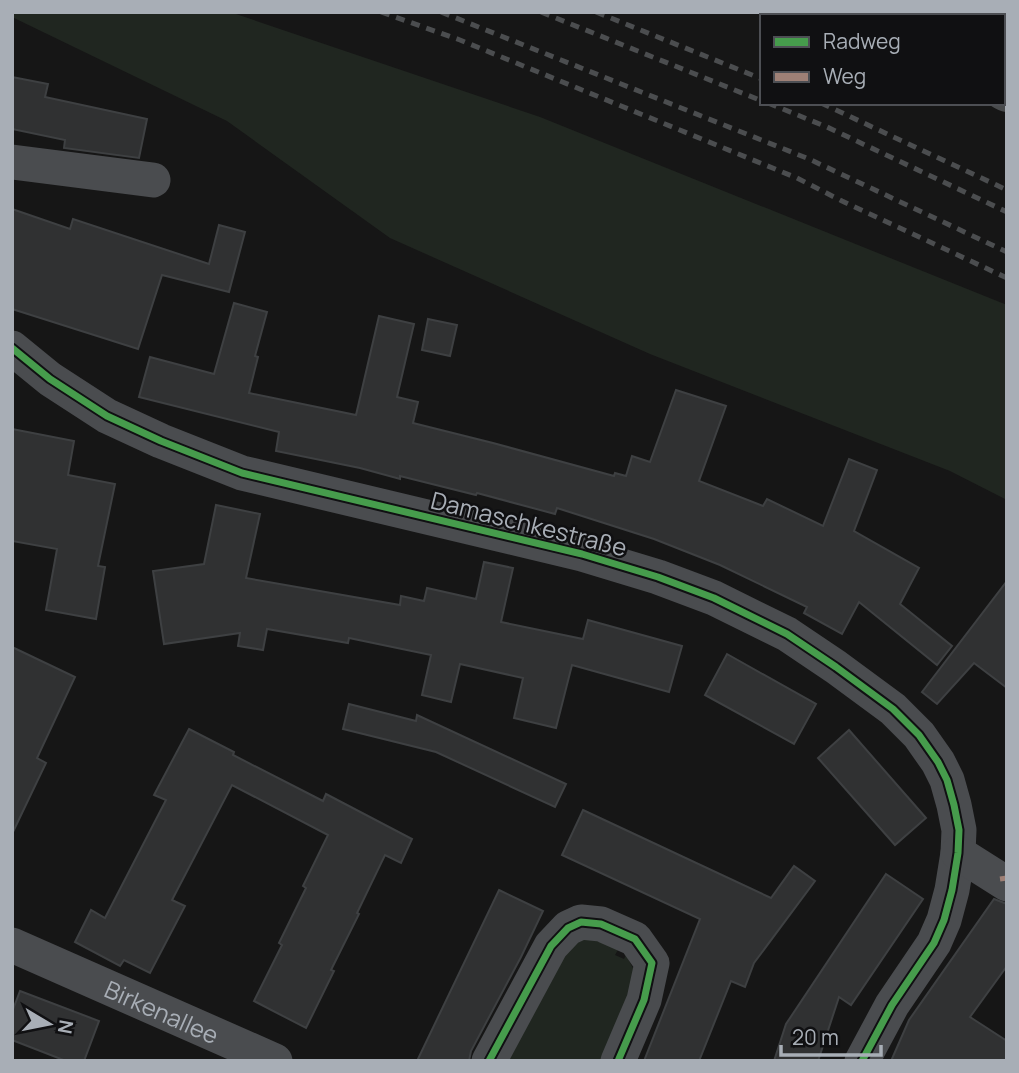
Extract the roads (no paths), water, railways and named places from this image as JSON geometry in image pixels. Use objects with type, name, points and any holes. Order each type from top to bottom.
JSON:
[{"type":"street","points":[[12,162],[153,180]]},
{"type":"street","name":"Damaschkestraße","points":[[12,348],[50,379],[107,416],[161,441],[242,472],[582,554],[658,577],[714,598],[787,634],[893,709],[919,735],[947,780],[959,830],[958,853],[952,890],[934,943],[892,1005],[862,1061]]},
{"type":"street","points":[[958,853],[1007,884]]},
{"type":"street","points":[[489,1061],[551,946],[568,928],[580,922],[601,924],[635,939],[652,963],[644,1000],[618,1061]]},
{"type":"street","name":"Birkenallee","points":[[12,945],[275,1061]]},
{"type":"railway","points":[[381,12],[460,40],[797,178],[1007,278]]},
{"type":"railway","points":[[441,12],[809,159],[1007,252]]},
{"type":"railway","points":[[541,12],[760,100]]},
{"type":"railway","points":[[596,12],[760,78]]},
{"type":"railway","points":[[773,105],[827,127],[1007,212]]},
{"type":"railway","points":[[825,105],[1007,190]]}]
